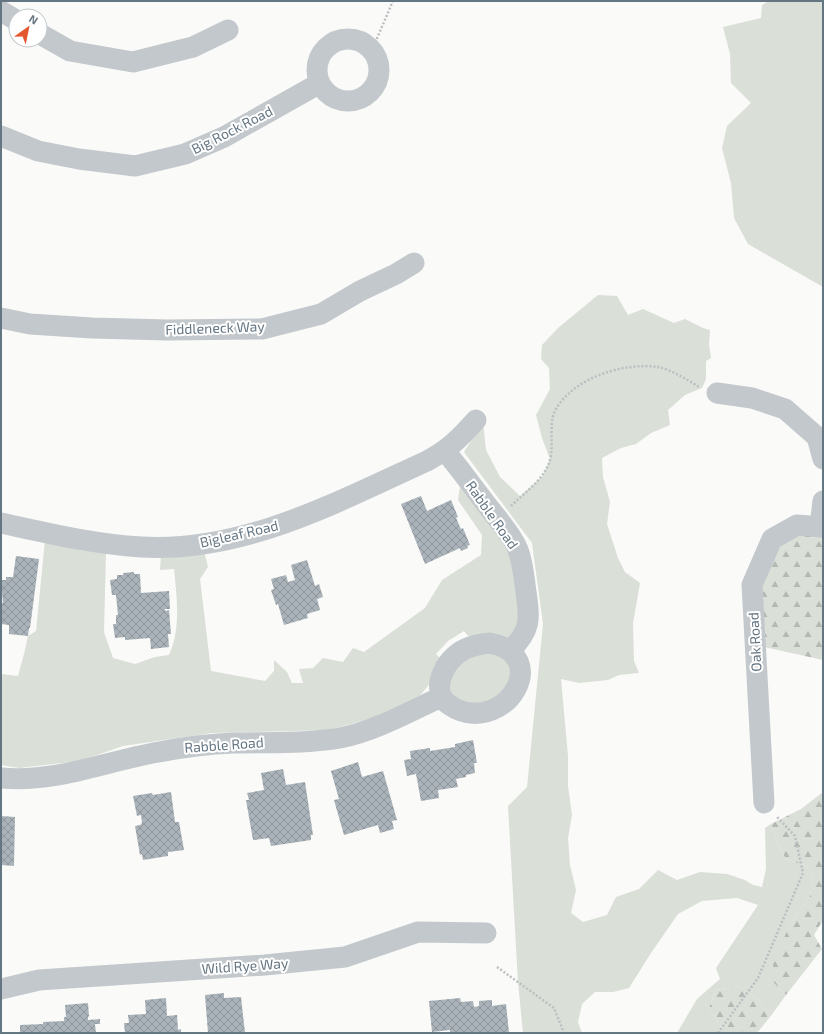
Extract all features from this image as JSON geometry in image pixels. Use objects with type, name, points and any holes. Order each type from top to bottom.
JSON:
[{"type":"street","points":[[48,39],[70,51],[133,62],[193,47],[228,30]]},
{"type":"street","points":[[350,38],[361,41],[372,50],[380,64],[380,75],[377,84],[371,92],[363,98],[353,102],[338,100],[325,92],[317,73],[318,62],[322,52],[339,40],[350,38]]},
{"type":"street","name":"Big Rock Road","points":[[1,136],[38,152],[79,160],[135,166],[185,154],[198,149],[224,137],[320,83]]},
{"type":"street","name":"Fiddleneck Way","points":[[1,318],[30,324],[92,328],[167,330],[262,329],[321,314],[360,291],[396,274],[414,263]]},
{"type":"street","points":[[717,393],[752,398],[785,409],[817,437],[823,458]]},
{"type":"street","name":"Bigleaf Road","points":[[1,523],[76,539],[128,546],[167,547],[214,541],[264,530],[304,516],[421,464],[445,451],[476,420]]},
{"type":"street","name":"Rabble Road","points":[[445,451],[498,519],[518,550],[528,606],[528,623],[520,640],[510,651]]},
{"type":"street","points":[[821,527],[823,501]]},
{"type":"street","name":"Oak Road","points":[[764,803],[752,585],[772,538],[797,525],[821,527]]},
{"type":"street","points":[[483,644],[496,645],[510,651],[519,664],[519,684],[513,695],[500,707],[484,713],[472,714],[451,706],[441,697],[441,677],[449,662],[456,654],[466,649],[483,644]]},
{"type":"street","name":"Rabble Road","points":[[1,778],[36,778],[64,775],[124,759],[195,746],[233,743],[314,742],[342,738],[367,730],[441,697]]},
{"type":"street","name":"Wild Rye Way","points":[[1,989],[39,980],[265,965],[345,957],[418,932],[486,933]]},
{"type":"path","points":[[372,50],[393,1]]},
{"type":"path","points":[[498,519],[543,476],[550,459],[551,435],[555,410],[570,391],[582,384],[611,371],[636,366],[660,367],[702,388],[717,393]]},
{"type":"path","points":[[718,1033],[758,978],[803,873],[795,836],[764,803]]},
{"type":"path","points":[[497,967],[554,1008],[564,1033]]},
{"type":"green space","points":[[769,1],[823,1],[823,287],[748,244],[734,218],[731,183],[722,148],[727,126],[751,103],[731,83],[730,54],[723,27],[761,18],[762,5]]},
{"type":"green space","points":[[598,295],[617,296],[628,315],[643,309],[674,323],[685,319],[710,330],[709,344],[711,358],[706,361],[706,379],[702,388],[685,395],[668,410],[670,425],[651,433],[636,444],[621,448],[602,458],[603,477],[610,502],[607,524],[618,558],[625,572],[640,583],[633,623],[634,661],[639,673],[619,675],[608,680],[579,683],[561,679],[568,756],[568,786],[572,815],[568,838],[570,865],[576,890],[571,913],[583,922],[607,915],[616,897],[639,889],[658,870],[677,880],[700,872],[727,874],[745,880],[753,885],[762,887],[766,869],[765,828],[771,824],[778,845],[786,859],[806,866],[813,876],[810,896],[789,927],[774,983],[786,995],[770,1017],[759,1000],[737,986],[716,990],[709,1008],[722,1028],[718,1033],[677,1033],[697,999],[720,979],[716,968],[758,905],[737,898],[702,901],[678,914],[629,988],[613,992],[595,992],[582,1004],[578,1022],[582,1033],[523,1033],[518,982],[508,806],[527,787],[543,624],[532,543],[464,452],[483,422],[486,450],[500,477],[520,496],[543,476],[550,459],[542,438],[536,415],[550,389],[549,368],[541,359],[542,345],[558,328]]},
{"type":"green space","points":[[460,486],[494,528],[514,564],[520,624],[508,640],[483,634],[468,636],[464,631],[448,641],[436,654],[440,658],[428,686],[416,700],[375,717],[330,730],[212,733],[123,746],[80,761],[19,768],[1,765],[1,674],[18,676],[28,636],[36,631],[45,540],[106,553],[104,632],[113,658],[135,664],[155,657],[169,655],[173,645],[177,624],[176,591],[174,569],[160,570],[161,554],[204,551],[208,567],[200,579],[211,671],[265,681],[274,671],[274,660],[287,672],[292,683],[303,683],[299,669],[313,668],[323,658],[343,662],[353,648],[364,652],[425,608],[442,580],[481,555],[482,535],[458,500]]},
{"type":"green space","points":[[823,527],[823,660],[755,645],[752,585],[772,539]]},
{"type":"green space","points":[[479,651],[500,652],[512,663],[511,681],[500,698],[471,705],[451,696],[449,677],[458,662]]},
{"type":"green space","points":[[823,792],[823,920],[814,935],[822,949],[786,995],[774,983],[773,961],[789,927],[810,896],[813,876],[806,866],[786,859],[778,845],[771,824],[801,809]]},
{"type":"green space","points":[[737,986],[759,1000],[770,1017],[757,1033],[718,1033],[722,1028],[709,1008],[716,990]]},
{"type":"building","points":[[421,496],[427,511],[451,500],[458,517],[456,518],[461,529],[463,528],[470,545],[467,546],[468,548],[461,551],[460,548],[425,564],[401,504]]},
{"type":"building","points":[[16,556],[39,559],[28,636],[9,634],[9,625],[1,624],[1,603],[3,603],[1,580],[6,580],[6,577],[13,577]]},
{"type":"building","points":[[307,560],[315,586],[319,584],[323,597],[317,599],[320,610],[307,614],[308,618],[284,625],[278,604],[276,605],[271,590],[274,589],[271,579],[286,575],[288,582],[295,580],[291,565]]},
{"type":"building","points":[[134,572],[134,574],[140,574],[141,593],[169,591],[170,609],[165,609],[165,611],[169,610],[171,634],[168,634],[169,647],[151,649],[150,638],[125,640],[125,637],[115,638],[113,624],[116,624],[116,615],[118,615],[116,595],[112,595],[110,580],[117,579],[117,575],[123,575],[123,573]]},
{"type":"building","points":[[473,740],[477,763],[474,763],[475,773],[456,779],[458,787],[438,790],[439,798],[421,801],[416,774],[407,776],[404,760],[411,759],[410,751],[430,748],[430,751],[455,747],[455,744]]},
{"type":"building","points":[[358,762],[362,777],[383,771],[397,820],[392,821],[394,829],[380,833],[378,825],[344,835],[334,800],[339,799],[331,771]]},
{"type":"building","points":[[283,769],[286,785],[305,782],[313,835],[311,835],[311,840],[271,846],[269,838],[253,840],[246,800],[249,800],[247,793],[264,790],[261,773]]},
{"type":"building","points":[[171,792],[175,822],[179,822],[184,850],[168,852],[168,856],[143,860],[142,854],[140,855],[135,826],[142,823],[141,815],[137,816],[133,796]]},
{"type":"building","points":[[1,816],[15,817],[14,866],[1,865]]},
{"type":"building","points":[[224,993],[224,998],[241,997],[245,1033],[208,1033],[205,995]]},
{"type":"building","points":[[166,998],[167,1016],[177,1015],[178,1030],[181,1029],[181,1033],[125,1033],[124,1023],[129,1023],[128,1015],[146,1014],[145,1000]]},
{"type":"building","points":[[460,998],[461,1002],[473,1001],[474,1007],[479,1006],[479,1001],[492,1000],[492,1006],[506,1004],[509,1033],[450,1033],[450,1030],[432,1032],[429,1001]]},
{"type":"building","points":[[88,1003],[88,1020],[100,1019],[100,1024],[95,1024],[96,1033],[20,1033],[20,1025],[64,1021],[64,1017],[66,1017],[65,1005]]}]
